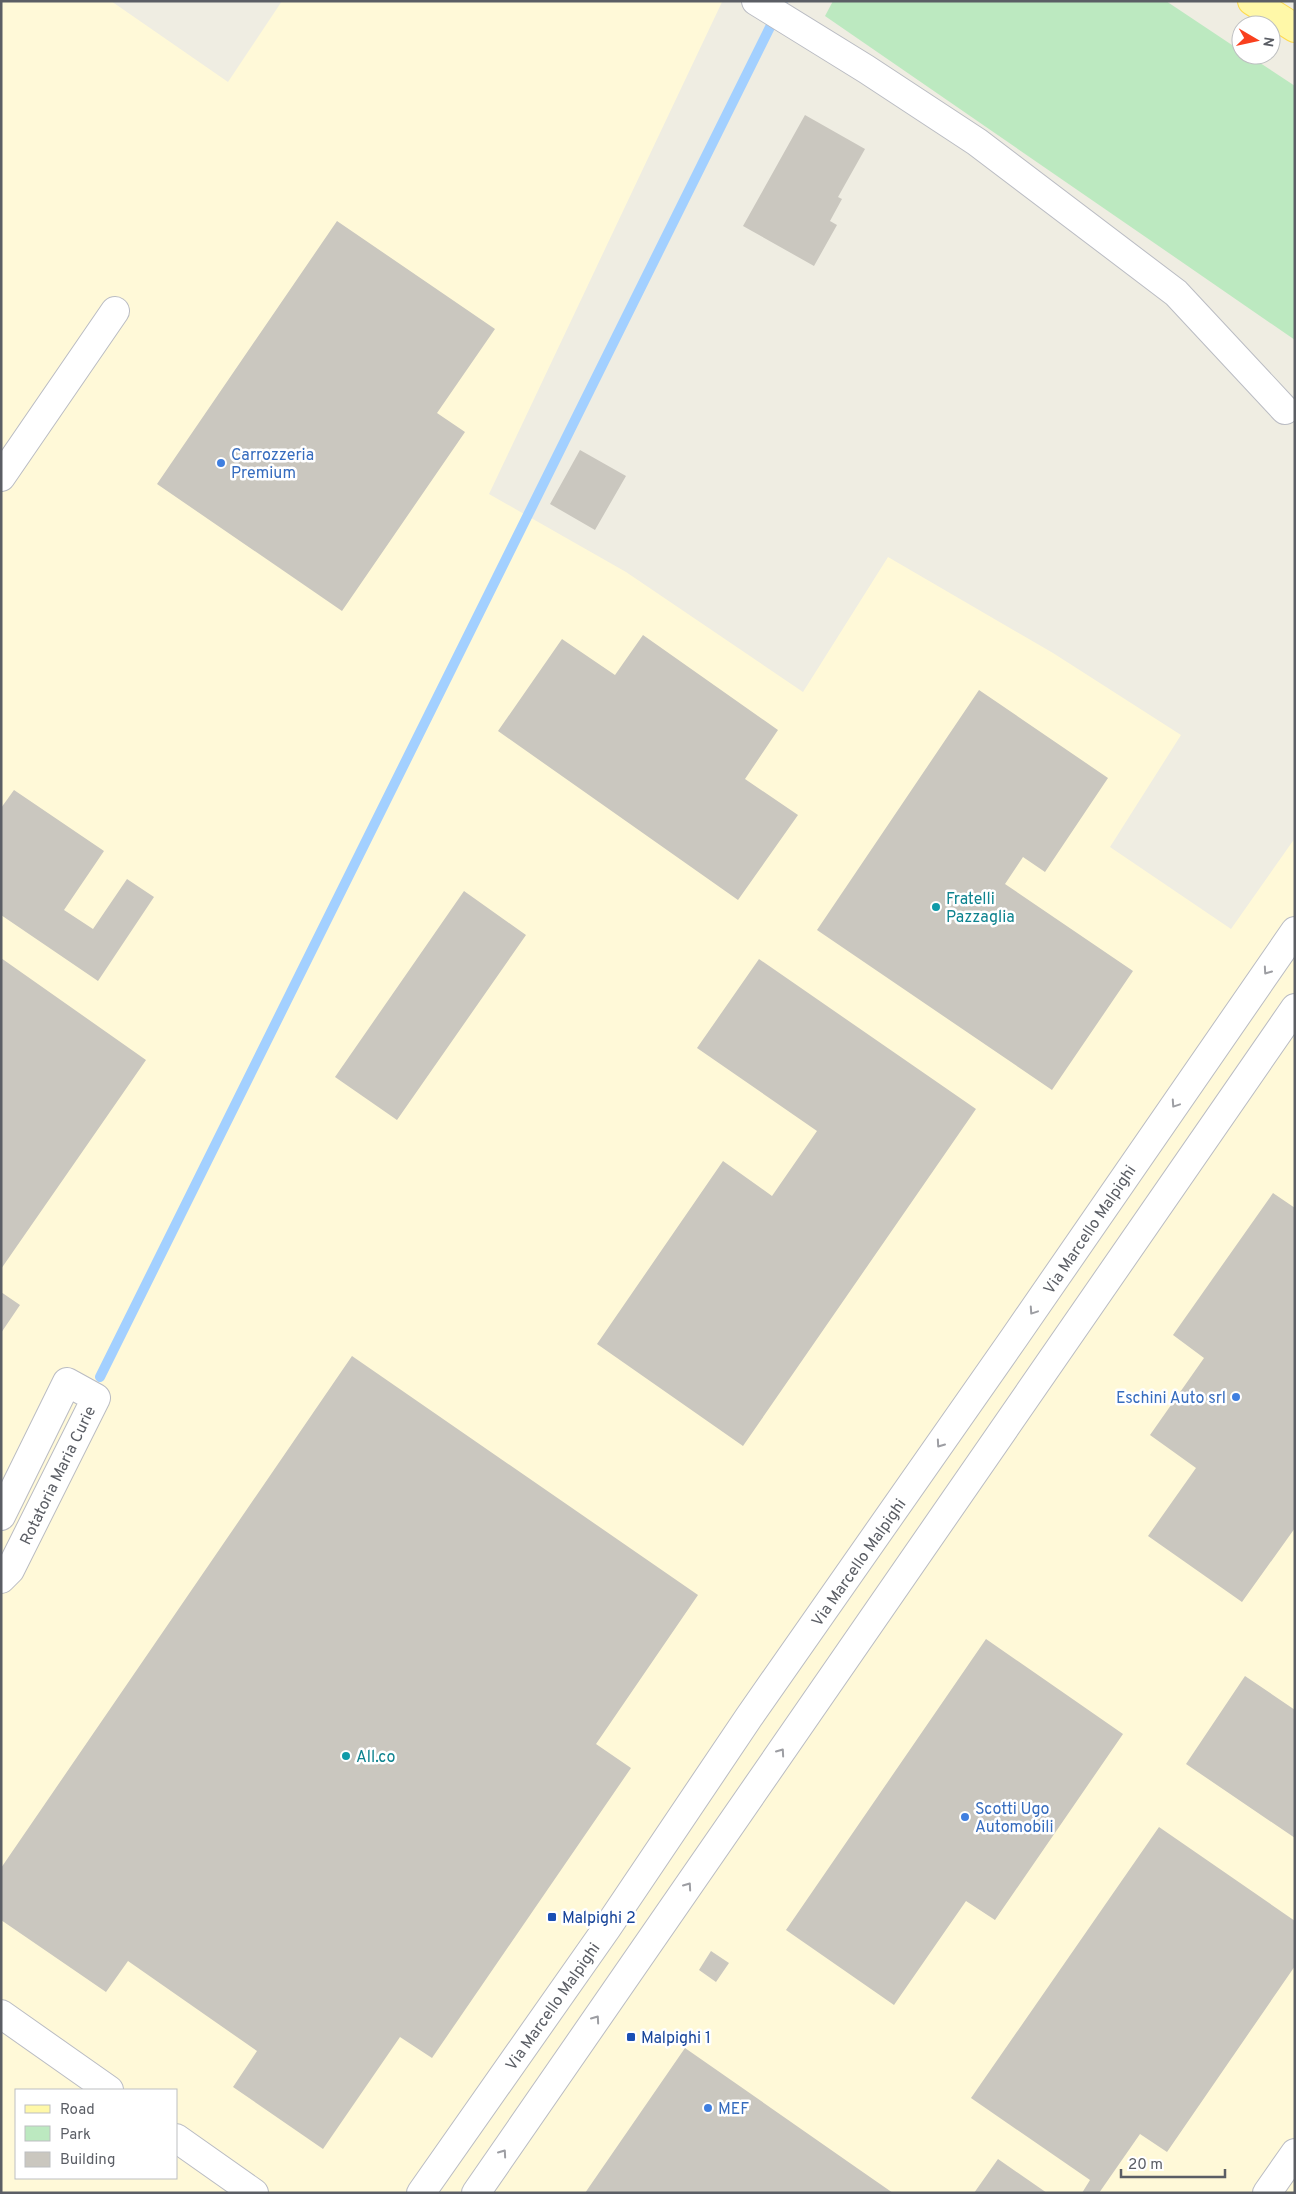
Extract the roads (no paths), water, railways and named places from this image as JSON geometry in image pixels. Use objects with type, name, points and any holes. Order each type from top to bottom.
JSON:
[{"type":"main road","points":[[1252,1],[1295,28]]},
{"type":"street","points":[[756,1],[866,69],[977,142],[1176,293],[1285,410]]},
{"type":"street","points":[[1,477],[115,311]]},
{"type":"street","name":"Via Marcello Malpighi","points":[[421,2193],[607,1928],[750,1717],[1295,930]]},
{"type":"street","points":[[476,2193],[1295,1008]]},
{"type":"street","name":"Rotatoria Maria Curie","points":[[1,1516],[67,1382],[96,1398],[10,1570],[1,1579]]},
{"type":"street","points":[[1,2014],[108,2089]]},
{"type":"street","points":[[178,2139],[254,2193]]},
{"type":"street","points":[[1268,2193],[1295,2153]]},
{"type":"waterway","points":[[100,1377],[783,1]]},
{"type":"place","name":"Carrozzeria Premium","points":[[221,463]]},
{"type":"place","name":"Fratelli Pazzaglia","points":[[936,907]]},
{"type":"place","name":"Eschini Auto srl","points":[[1236,1397]]},
{"type":"place","name":"All.co","points":[[346,1756]]},
{"type":"place","name":"Scotti Ugo Automobili","points":[[965,1817]]},
{"type":"place","name":"Malpighi 2","points":[[552,1917]]},
{"type":"place","name":"Malpighi 1","points":[[631,2037]]},
{"type":"place","name":"MEF","points":[[708,2108]]}]
